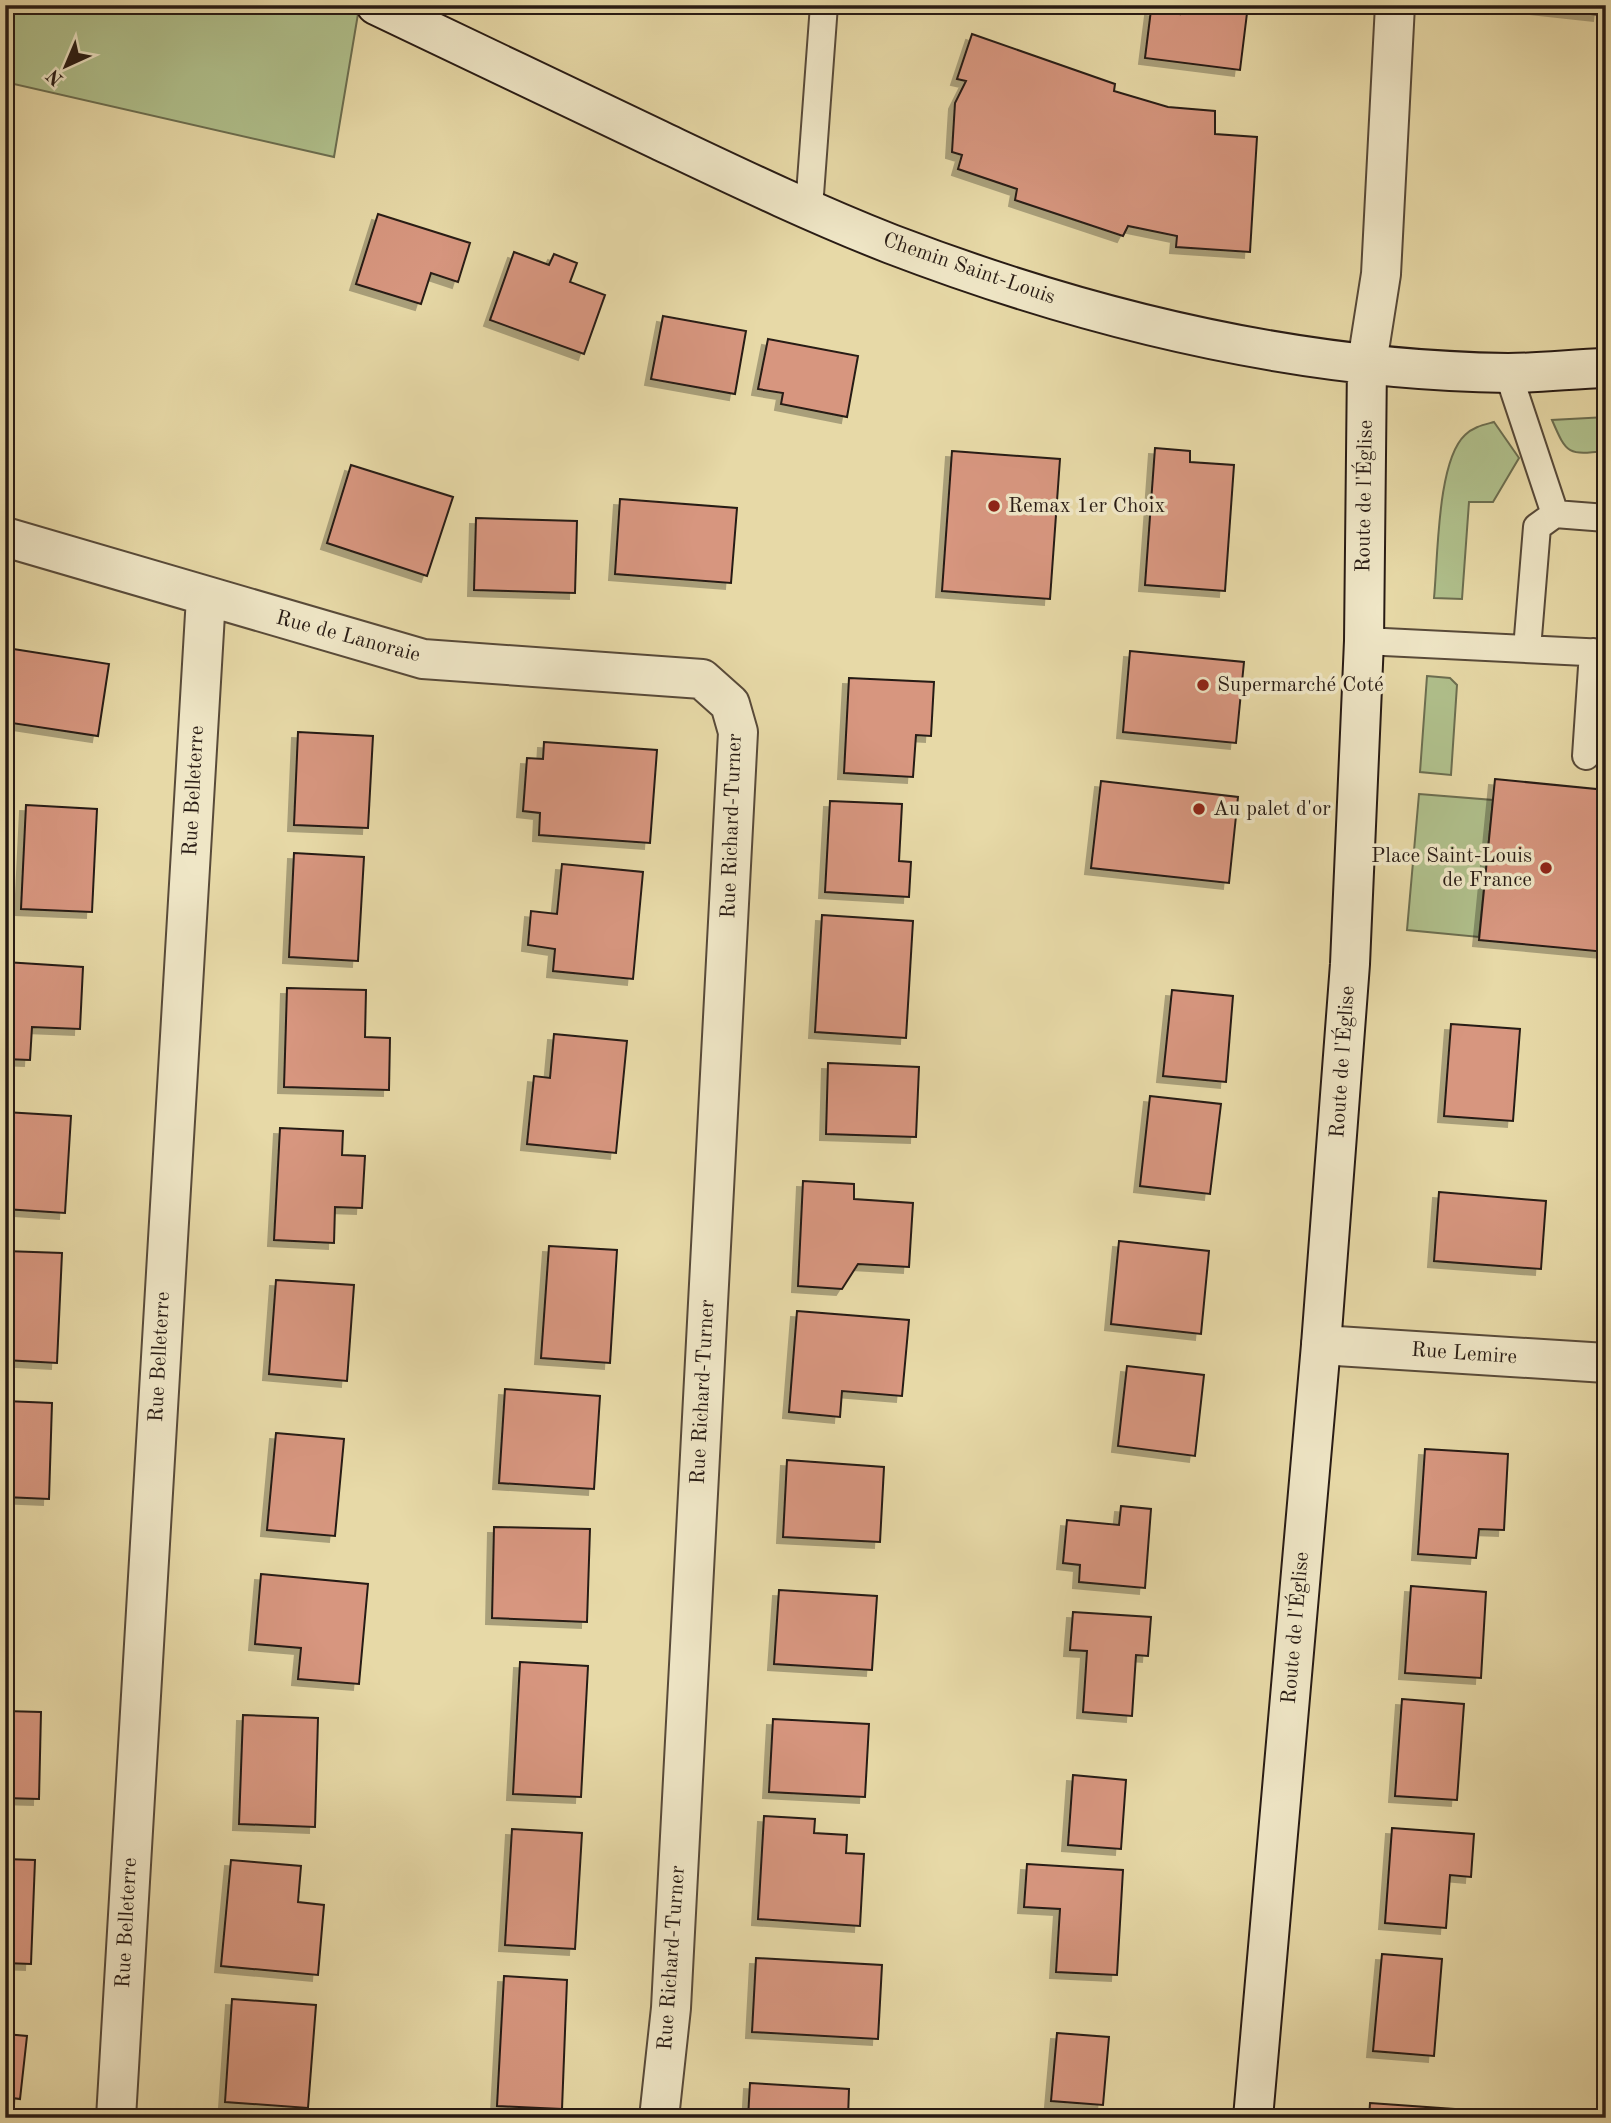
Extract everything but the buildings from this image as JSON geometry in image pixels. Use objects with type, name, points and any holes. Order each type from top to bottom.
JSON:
[{"type":"street","name":"Chemin Saint-Louis","points":[[376,5],[808,208],[891,243],[1038,295],[1198,337],[1367,363],[1508,373],[1606,368]]},
{"type":"street","name":"Route de l'Église","points":[[1253,2118],[1321,1345],[1350,964],[1364,641],[1367,363],[1381,274],[1395,5]]},
{"type":"street","name":"Rue de Lanoraie","points":[[5,537],[423,659],[702,679]]},
{"type":"street","name":"Rue Belleterre","points":[[116,2118],[206,597]]},
{"type":"street","name":"Rue Richard-Turner","points":[[659,2118],[671,2008],[738,732],[730,704],[702,679]]},
{"type":"street","name":"Rue Lemire","points":[[1321,1345],[1606,1363]]},
{"type":"lane","points":[[808,208],[824,5]]},
{"type":"lane","points":[[1508,373],[1555,514]]},
{"type":"lane","points":[[1527,649],[1537,527],[1555,514],[1606,518]]},
{"type":"lane","points":[[1364,641],[1600,653],[1586,756]]},
{"type":"green space","points":[[5,5],[348,5],[359,8],[334,157],[5,82]]},
{"type":"green space","points":[[1606,417],[1606,451],[1584,453],[1570,450],[1566,446],[1552,420]]},
{"type":"green space","points":[[1494,422],[1519,458],[1493,502],[1469,502],[1462,599],[1434,598],[1440,511],[1449,466],[1465,435],[1475,428]]},
{"type":"green space","points":[[1427,676],[1450,678],[1457,685],[1451,775],[1420,772]]},
{"type":"green space","points":[[1419,794],[1493,800],[1479,937],[1407,930]]},
{"type":"place","name":"Remax 1er Choix","points":[[994,506]]},
{"type":"place","name":"Supermarché Coté","points":[[1203,685]]},
{"type":"place","name":"Au palet d'or","points":[[1199,809]]},
{"type":"place","name":"Place Saint-Louis de France","points":[[1546,868]]}]
